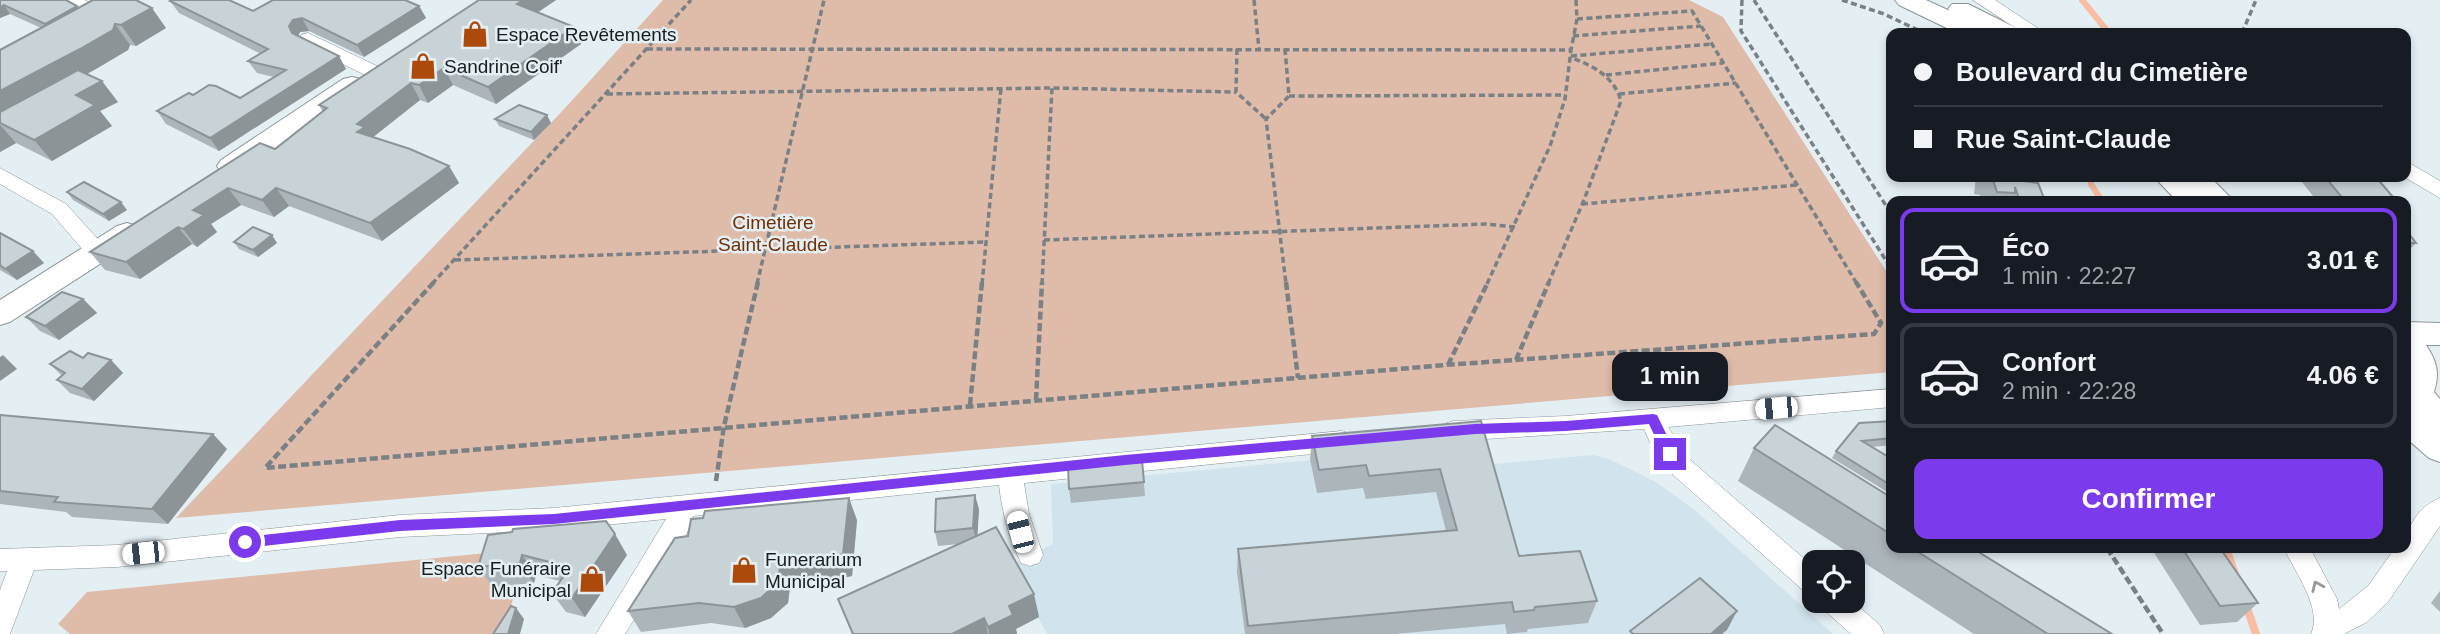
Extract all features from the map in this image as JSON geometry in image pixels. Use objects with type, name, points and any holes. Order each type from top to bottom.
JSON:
[{"type":"main road","points":[[1908,0],[1966,28]]},
{"type":"main road","points":[[1942,0],[1997,28]]},
{"type":"main road","points":[[212,178],[383,64]]},
{"type":"main road","points":[[2173,182],[2188,196]]},
{"type":"main road","points":[[2200,182],[2216,196]]},
{"type":"main road","points":[[0,314],[143,222]]},
{"type":"main road","points":[[2411,333],[2440,334]]},
{"type":"main road","points":[[2411,399],[2424,383],[2423,353]]},
{"type":"main road","points":[[2411,403],[2440,419]]},
{"type":"main road","points":[[2411,405],[2440,449]]},
{"type":"street","points":[[71,0],[102,15]]},
{"type":"street","points":[[1982,0],[2028,28]]},
{"type":"street","points":[[80,27],[121,5]]},
{"type":"street","points":[[2411,171],[2440,191]]},
{"type":"street","points":[[0,175],[59,209],[97,252]]},
{"type":"street","points":[[2206,182],[2218,196]]},
{"type":"street","points":[[1435,432],[1653,419],[1886,399]]},
{"type":"street","points":[[1653,419],[1660,438],[1679,465],[1802,574]]},
{"type":"street","points":[[1,620],[12,560],[117,556],[400,526],[554,519],[1367,438]]},
{"type":"street","points":[[1011,472],[1012,502],[1030,555]]},
{"type":"street","points":[[610,634],[678,525],[682,506]]},
{"type":"street","points":[[2411,546],[2440,509]]},
{"type":"street","points":[[2300,553],[2323,599],[2327,631],[2357,613],[2378,594],[2406,553]]},
{"type":"street","points":[[1847,613],[1870,634]]},
{"type":"lane","points":[[308,39],[383,64]]},
{"type":"path","points":[[691,0],[265,467],[1448,365],[1874,334],[1881,323],[1692,11],[1577,19]]},
{"type":"path","points":[[713,503],[724,426],[824,0]]},
{"type":"path","points":[[1254,0],[1259,49]]},
{"type":"path","points":[[1448,365],[1515,227],[1550,146],[1565,94],[1577,19],[1576,0]]},
{"type":"path","points":[[1742,0],[1741,32],[1886,261]]},
{"type":"path","points":[[1754,0],[1886,206]]},
{"type":"path","points":[[1842,0],[1884,14],[1913,28]]},
{"type":"path","points":[[2244,28],[2256,0]]},
{"type":"path","points":[[1573,36],[1701,26]]},
{"type":"path","points":[[1570,57],[1712,44]]},
{"type":"path","points":[[646,49],[1570,50]]},
{"type":"path","points":[[1236,92],[1237,49]]},
{"type":"path","points":[[1285,49],[1289,96]]},
{"type":"path","points":[[1516,360],[1583,204],[1621,101],[1619,88],[1595,66],[1570,57]]},
{"type":"path","points":[[1604,75],[1723,63]]},
{"type":"path","points":[[1619,94],[1736,83]]},
{"type":"path","points":[[606,94],[1001,88],[1236,92],[1266,119],[1298,378]]},
{"type":"path","points":[[970,405],[1001,88]]},
{"type":"path","points":[[1036,400],[1052,88]]},
{"type":"path","points":[[1266,119],[1289,96],[1565,94]]},
{"type":"path","points":[[1583,204],[1797,185]]},
{"type":"path","points":[[1044,240],[1486,224],[1515,227]]},
{"type":"path","points":[[454,260],[986,242]]},
{"type":"path","points":[[2110,553],[2163,634]]},
{"type":"shaded area","points":[[1476,445],[1482,465],[1593,455],[1609,459],[1656,482],[1696,511],[1802,606],[1802,613],[1810,613],[1833,634],[1047,634],[1009,565],[1053,544],[1051,484]]},
{"type":"green space","name":"Cimetière Saint-Claude","points":[[663,0],[1689,0],[1723,17],[1886,271],[1886,373],[176,518],[566,107]]},
{"type":"green space","points":[[527,549],[504,631],[514,634],[70,634],[58,624],[87,592]]},
{"type":"building","points":[[0,0],[66,0],[77,6],[45,24],[4,5],[0,7]]},
{"type":"building","points":[[93,0],[136,0],[152,8],[121,25],[115,24],[113,30],[0,91],[0,50]]},
{"type":"building","points":[[229,0],[253,11],[273,0],[405,0],[419,6],[357,45],[302,18],[293,20],[289,26],[292,33],[339,56],[210,138],[157,111],[209,85],[240,98],[286,70],[248,61],[268,49],[170,1]]},
{"type":"building","points":[[479,0],[523,0],[517,4],[574,27],[488,87],[444,68],[419,85],[411,83],[357,124],[365,127],[357,132],[410,149],[449,166],[370,223],[276,188],[262,200],[228,188],[193,210],[204,215],[183,229],[178,227],[126,262],[90,252],[260,143],[275,149],[327,108],[319,105]]},
{"type":"building","points":[[78,70],[102,81],[76,95],[95,105],[34,140],[0,123],[0,112]]},
{"type":"building","points":[[519,105],[547,115],[531,132],[495,119]]},
{"type":"building","points":[[84,182],[121,202],[103,214],[67,192]]},
{"type":"building","points":[[1994,182],[2030,182],[2038,183],[2043,196],[2018,196],[2015,187],[2015,193],[1997,192]]},
{"type":"building","points":[[2329,182],[2380,182],[2392,196],[2341,196]]},
{"type":"building","points":[[253,227],[272,235],[253,250],[234,242]]},
{"type":"building","points":[[0,233],[33,251],[5,269],[0,265]]},
{"type":"building","points":[[62,292],[83,299],[45,326],[26,317]]},
{"type":"building","points":[[70,351],[83,358],[88,353],[111,360],[82,389],[57,380],[65,373],[50,364]]},
{"type":"building","points":[[0,415],[213,434],[152,509],[54,502],[58,497],[0,491]]},
{"type":"building","points":[[1481,421],[1519,556],[1580,551],[1597,601],[1535,607],[1534,610],[1514,612],[1512,602],[1248,626],[1238,549],[1457,530],[1440,469],[1369,476],[1366,465],[1319,470],[1312,436]]},
{"type":"building","points":[[1886,421],[1886,439],[1862,441],[1886,455],[1886,482],[1836,451],[1859,423]]},
{"type":"building","points":[[1775,425],[1886,494],[1886,531],[1754,448]]},
{"type":"building","points":[[1142,460],[1144,482],[1069,489],[1068,467]]},
{"type":"building","points":[[975,495],[973,528],[935,532],[936,499]]},
{"type":"building","points":[[849,498],[843,554],[780,566],[778,582],[761,598],[734,607],[699,603],[628,611],[675,538],[688,536],[691,519],[703,518],[705,511]]},
{"type":"building","points":[[606,521],[615,534],[572,598],[552,593],[570,567],[522,555],[520,563],[478,567],[488,535],[512,532],[513,529]]},
{"type":"building","points":[[996,527],[1034,594],[1009,606],[1013,615],[988,627],[984,618],[952,634],[853,634],[838,599]]},
{"type":"building","points":[[1920,553],[1980,553],[2112,634],[2048,634]]},
{"type":"building","points":[[2185,553],[2223,553],[2258,603],[2220,606]]},
{"type":"building","points":[[1700,578],[1737,611],[1711,634],[1633,634],[1630,631]]},
{"type":"building","points":[[511,606],[516,608],[508,634],[493,634]]},
{"type":"waterway","points":[[2082,0],[2105,28]]},
{"type":"waterway","points":[[2091,182],[2099,196]]},
{"type":"waterway","points":[[2228,553],[2235,574]]},
{"type":"waterway","points":[[2246,605],[2256,634]]},
{"type":"place","name":"Espace Revêtements","points":[[475,34]]},
{"type":"place","name":"Sandrine Coif'","points":[[423,66]]},
{"type":"place","name":"Funerarium Municipal","points":[[744,570]]},
{"type":"place","name":"Espace Funéraire Municipal","points":[[592,579]]},
{"type":"route","points":[[245,542],[400,526],[554,519],[1125,460],[1475,429],[1566,426],[1653,419],[1670,454]]}]
